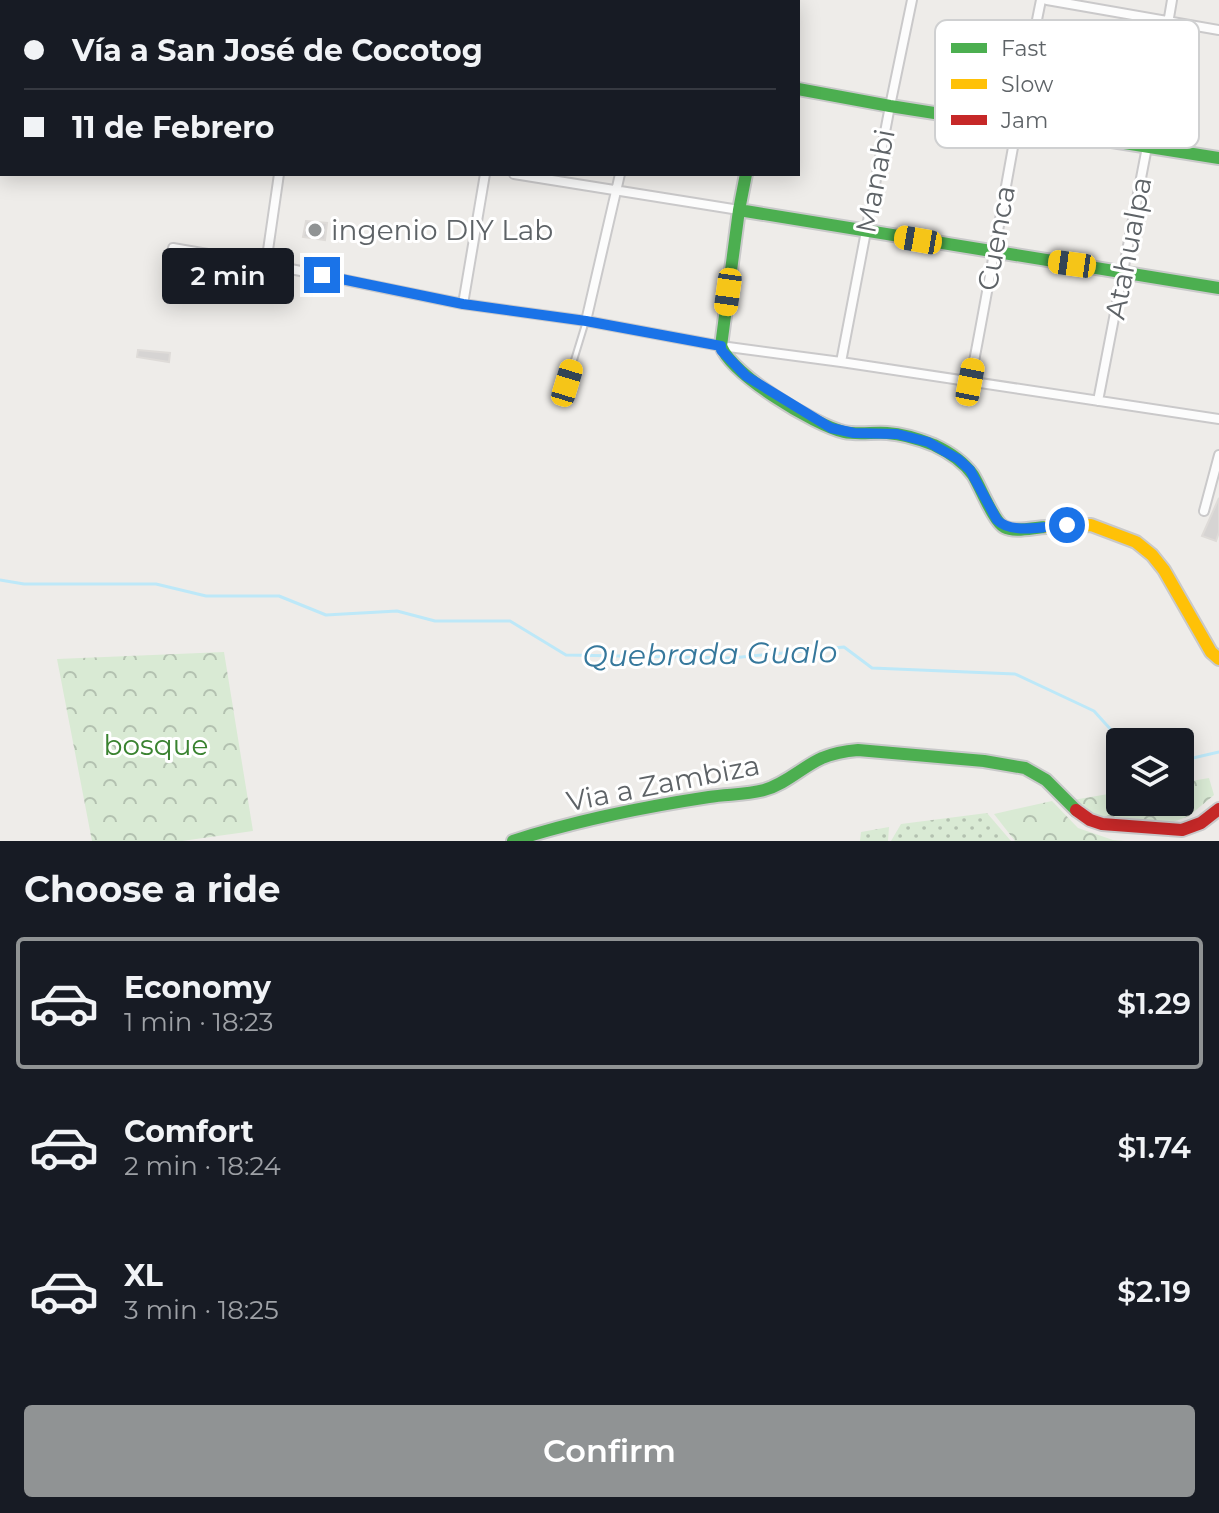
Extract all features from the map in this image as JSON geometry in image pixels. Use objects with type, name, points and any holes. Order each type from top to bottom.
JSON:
[{"type":"street","name":"Manabi","points":[[841,362],[912,0]]},
{"type":"street","points":[[1044,0],[1156,20]]},
{"type":"street","name":"Cuenca","points":[[1040,20],[1044,0]]},
{"type":"street","name":"Atahualpa","points":[[1167,20],[1172,0]]},
{"type":"street","points":[[1199,27],[1219,30]]},
{"type":"street","points":[[800,89],[935,113]]},
{"type":"street","name":"Cuenca","points":[[970,382],[1012,148]]},
{"type":"street","name":"Atahualpa","points":[[1098,401],[1147,148]]},
{"type":"street","points":[[1154,148],[1219,158]]},
{"type":"street","points":[[266,264],[279,176]]},
{"type":"street","points":[[463,304],[485,176]]},
{"type":"street","points":[[526,176],[1219,288]]},
{"type":"street","points":[[586,321],[620,176]]},
{"type":"street","points":[[746,176],[721,350],[746,376],[831,428],[854,433],[897,434],[928,442],[958,459],[970,470],[997,520],[1004,527],[1091,525],[1145,548],[1164,570],[1211,652],[1219,659]]},
{"type":"street","points":[[173,248],[463,304],[586,321],[721,346],[1219,419]]},
{"type":"street","points":[[1204,511],[1219,455]]},
{"type":"street","name":"Via a Zambiza","points":[[513,841],[578,821],[767,789],[789,781],[823,757],[849,751],[990,762],[1024,768],[1049,782],[1085,818],[1102,824],[1182,830],[1201,823],[1219,809]]},
{"type":"lane","points":[[567,383],[586,321]]},
{"type":"green space","name":"bosque","points":[[224,652],[253,831],[182,841],[92,841],[57,659]]},
{"type":"green space","points":[[1209,778],[1214,795],[1194,812],[1194,781]]},
{"type":"green space","points":[[1106,794],[1106,816],[1189,816],[1173,822],[1090,815],[1073,800]]},
{"type":"green space","points":[[1052,801],[1078,828],[1125,841],[1015,841],[994,814]]},
{"type":"green space","points":[[987,813],[1011,841],[891,841],[901,824]]},
{"type":"green space","points":[[889,827],[888,841],[860,841],[861,832]]},
{"type":"building","name":"ingenio DIY Lab","points":[[306,221],[327,223],[325,240],[303,237]]},
{"type":"building","points":[[138,350],[170,353],[169,362],[137,357]]},
{"type":"building","points":[[1219,498],[1219,532],[1216,541],[1202,536]]},
{"type":"waterway","name":"Quebrada Gualo","points":[[0,580],[24,584],[156,584],[206,596],[279,596],[326,615],[397,611],[435,621],[510,621],[566,655],[732,658],[844,647],[872,668],[1015,674],[1094,711],[1109,728]]},
{"type":"waterway","name":"Quebrada Gualo","points":[[1194,758],[1219,752]]},
{"type":"traffic: fast","points":[[800,89],[935,113]]},
{"type":"traffic: fast","points":[[1156,148],[1219,158]]},
{"type":"traffic: fast","points":[[746,176],[721,346],[728,358],[775,397],[814,420],[849,433],[905,436],[934,445],[950,454],[973,475],[1004,527],[1019,530],[1047,527]]},
{"type":"traffic: fast","points":[[739,210],[1219,288]]},
{"type":"traffic: fast","points":[[513,841],[635,810],[764,790],[780,784],[822,758],[858,750],[984,761],[1025,768],[1046,780],[1076,810]]},
{"type":"traffic: slow","points":[[1047,527],[1091,525],[1136,542],[1164,570],[1211,652],[1219,659]]},
{"type":"traffic: jam","points":[[1076,810],[1102,824],[1182,830],[1201,823],[1219,809]]},
{"type":"place","name":"ingenio DIY Lab","points":[[315,230]]},
{"type":"route","points":[[322,275],[463,304],[586,321],[721,346],[721,350],[746,376],[831,428],[854,433],[897,434],[928,442],[958,459],[970,470],[997,520],[1004,527],[1067,525]]}]
